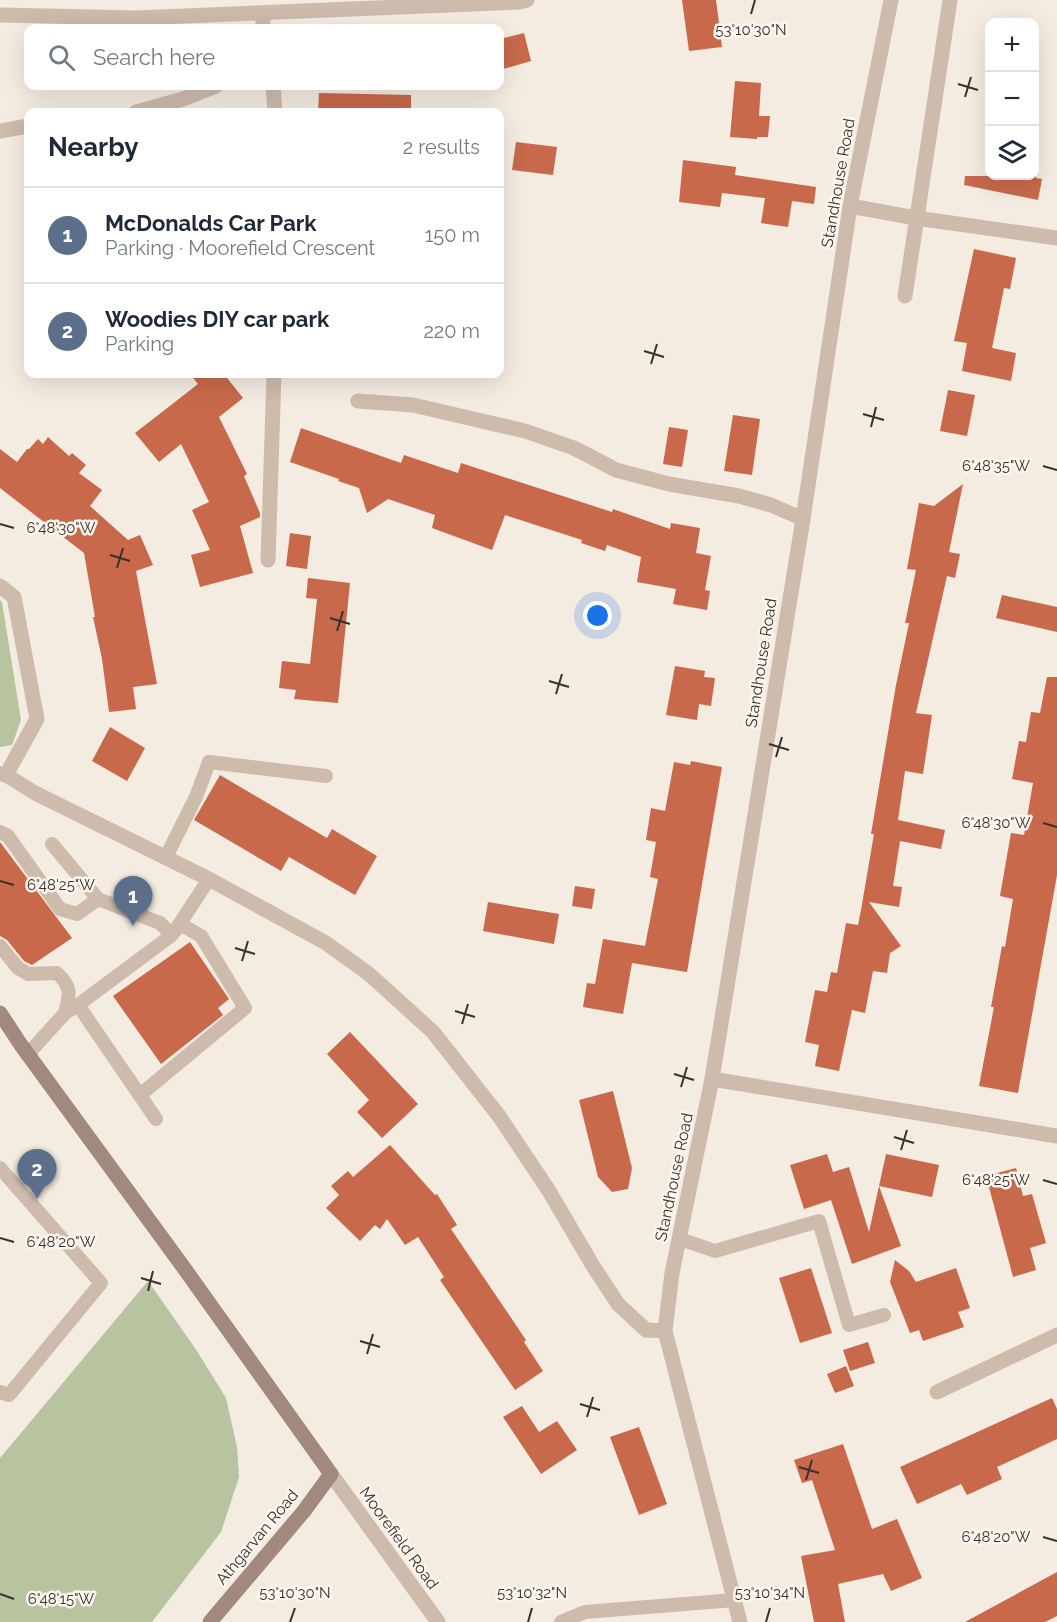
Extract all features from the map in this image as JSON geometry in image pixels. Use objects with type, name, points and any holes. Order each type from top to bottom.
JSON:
[{"type":"main road","points":[[2,1021],[184,1268],[331,1474]]},
{"type":"main road","name":"Athgarvan Road","points":[[210,1622],[304,1511],[331,1474]]},
{"type":"street","points":[[0,15],[138,18],[519,3],[527,0]]},
{"type":"street","name":"Standhouse Road","points":[[665,1331],[672,1273],[712,1079],[803,519],[850,206],[891,0]]},
{"type":"street","points":[[905,296],[950,0]]},
{"type":"street","points":[[262,13],[262,24]]},
{"type":"street","points":[[150,108],[206,90]]},
{"type":"street","points":[[273,90],[275,108]]},
{"type":"street","points":[[0,131],[24,127]]},
{"type":"street","points":[[850,206],[1057,238]]},
{"type":"street","points":[[268,560],[274,378]]},
{"type":"street","points":[[358,401],[413,405],[525,431],[574,448],[616,470],[669,484],[739,496],[771,505],[803,519]]},
{"type":"street","points":[[0,586],[14,597],[37,719],[3,774],[35,793],[209,879],[326,943],[369,974],[433,1032],[499,1116],[549,1191],[618,1304],[646,1330],[665,1331],[740,1622]]},
{"type":"street","points":[[712,1079],[1057,1136]]},
{"type":"street","points":[[937,1392],[1057,1335]]},
{"type":"street","name":"Moorefield Road","points":[[331,1474],[438,1622]]},
{"type":"lane","points":[[166,857],[196,797],[209,762],[326,776]]},
{"type":"lane","points":[[0,832],[8,836],[60,909],[77,914],[98,899]]},
{"type":"lane","points":[[52,844],[98,899],[176,930],[201,936],[245,1008],[140,1095]]},
{"type":"lane","points":[[28,1054],[65,1013],[176,930],[209,879]]},
{"type":"lane","points":[[0,946],[18,968],[28,974],[57,973],[65,980],[70,994],[65,1013]]},
{"type":"lane","points":[[78,1005],[156,1119]]},
{"type":"lane","points":[[0,1168],[101,1283],[9,1395],[0,1392]]},
{"type":"lane","points":[[680,1239],[715,1251],[819,1221],[849,1325],[885,1315]]},
{"type":"lane","points":[[561,1622],[585,1612],[735,1599]]},
{"type":"green space","points":[[0,600],[21,720],[12,745],[0,747]]},
{"type":"green space","points":[[148,1281],[195,1348],[226,1398],[237,1447],[239,1477],[221,1532],[152,1622],[0,1622],[0,1458]]},
{"type":"building","points":[[682,0],[716,0],[722,47],[689,51]]},
{"type":"building","points":[[524,33],[531,61],[504,69],[504,38]]},
{"type":"building","points":[[735,81],[761,83],[759,116],[770,116],[768,137],[757,137],[757,139],[730,137]]},
{"type":"building","points":[[319,93],[411,95],[411,108],[318,108]]},
{"type":"building","points":[[516,142],[557,147],[553,175],[512,170]]},
{"type":"building","points":[[683,160],[736,167],[735,175],[816,187],[814,204],[792,201],[788,227],[761,223],[765,198],[722,193],[720,207],[679,202]]},
{"type":"building","points":[[965,176],[985,176],[985,180],[1042,179],[1038,200],[964,185]]},
{"type":"building","points":[[974,249],[1016,258],[1010,289],[1004,288],[992,348],[1016,353],[1011,381],[962,371],[967,343],[954,341]]},
{"type":"building","points":[[193,378],[227,378],[243,398],[219,417],[247,474],[244,476],[260,513],[260,517],[240,526],[253,573],[200,587],[191,555],[210,550],[192,510],[209,502],[181,444],[159,462],[135,433],[198,384]]},
{"type":"building","points":[[948,390],[975,395],[967,436],[940,431]]},
{"type":"building","points":[[733,415],[760,419],[752,475],[724,471]]},
{"type":"building","points":[[669,427],[688,430],[682,467],[663,464]]},
{"type":"building","points":[[301,428],[401,463],[404,455],[458,473],[461,463],[612,512],[613,509],[670,529],[671,523],[700,528],[696,553],[711,556],[705,590],[710,591],[707,610],[673,604],[676,589],[637,582],[641,557],[607,545],[605,551],[581,543],[582,540],[505,515],[492,550],[432,528],[435,515],[388,499],[367,513],[359,488],[290,462]]},
{"type":"building","points":[[48,437],[69,456],[72,453],[86,465],[79,473],[102,490],[90,506],[128,540],[140,535],[153,565],[136,571],[157,684],[133,687],[136,709],[109,712],[84,553],[0,488],[0,449],[17,462],[38,439],[43,444]]},
{"type":"building","points":[[963,484],[949,552],[960,554],[955,578],[947,576],[916,713],[932,715],[923,774],[905,771],[898,820],[945,830],[941,849],[900,841],[893,886],[902,887],[899,907],[869,902],[901,946],[890,953],[887,973],[873,971],[865,1013],[852,1010],[839,1071],[815,1066],[819,1045],[805,1042],[815,990],[827,992],[831,972],[837,973],[846,923],[858,925],[861,910],[874,834],[871,834],[896,685],[909,623],[905,623],[916,570],[907,569],[919,503],[934,506]]},
{"type":"building","points":[[290,533],[311,536],[307,569],[286,566]]},
{"type":"building","points":[[308,578],[350,583],[338,703],[294,699],[296,690],[279,688],[282,661],[310,664],[317,599],[306,598]]},
{"type":"building","points":[[1002,595],[1057,607],[1057,632],[996,618]]},
{"type":"building","points":[[675,666],[705,671],[704,677],[715,678],[711,706],[699,704],[697,720],[666,715]]},
{"type":"building","points":[[1047,677],[1057,677],[1057,875],[1018,1093],[979,1086],[994,1007],[991,1007],[1002,946],[1005,947],[1013,899],[1000,896],[1011,833],[1024,835],[1033,783],[1012,779],[1019,741],[1026,742],[1031,712],[1040,713]]},
{"type":"building","points":[[110,727],[145,748],[127,781],[92,761]]},
{"type":"building","points":[[691,761],[722,767],[687,972],[632,963],[623,1014],[583,1007],[587,983],[595,984],[603,939],[645,946],[658,879],[650,877],[656,842],[646,840],[651,808],[665,811],[674,762],[690,765]]},
{"type":"building","points":[[220,775],[327,838],[332,829],[377,856],[355,895],[289,857],[281,871],[194,820]]},
{"type":"building","points":[[0,842],[72,938],[32,965],[24,961],[7,940],[0,936]]},
{"type":"building","points":[[575,886],[595,889],[592,909],[572,906]]},
{"type":"building","points":[[488,902],[559,914],[554,944],[483,931]]},
{"type":"building","points":[[190,942],[229,999],[218,1008],[223,1015],[161,1064],[113,996]]},
{"type":"building","points":[[350,1032],[418,1104],[382,1138],[357,1112],[369,1100],[327,1054]]},
{"type":"building","points":[[613,1091],[632,1168],[628,1189],[612,1192],[598,1177],[579,1100]]},
{"type":"building","points":[[390,1145],[435,1195],[437,1194],[457,1225],[451,1229],[526,1340],[524,1342],[543,1371],[515,1390],[440,1280],[444,1277],[418,1237],[405,1245],[387,1219],[380,1229],[375,1225],[360,1241],[326,1208],[339,1195],[331,1186],[348,1171],[353,1177]]},
{"type":"building","points":[[827,1154],[833,1172],[849,1167],[869,1232],[879,1186],[901,1246],[852,1264],[831,1200],[804,1209],[790,1165]]},
{"type":"building","points":[[886,1154],[939,1165],[932,1197],[879,1186]]},
{"type":"building","points":[[1016,1168],[1023,1196],[1032,1194],[1046,1243],[1030,1248],[1036,1270],[1013,1277],[986,1176]]},
{"type":"building","points":[[895,1260],[909,1271],[916,1282],[956,1268],[970,1308],[958,1312],[964,1327],[923,1341],[919,1330],[910,1333],[890,1282]]},
{"type":"building","points":[[811,1268],[832,1333],[800,1343],[779,1278]]},
{"type":"building","points":[[868,1342],[875,1363],[850,1371],[843,1350]]},
{"type":"building","points":[[846,1366],[854,1386],[835,1393],[827,1374]]},
{"type":"building","points":[[1052,1398],[1057,1409],[1057,1439],[997,1467],[1002,1479],[967,1495],[961,1484],[917,1504],[900,1467]]},
{"type":"building","points":[[522,1406],[539,1432],[557,1421],[577,1450],[541,1474],[503,1417]]},
{"type":"building","points":[[639,1427],[667,1504],[639,1515],[610,1437]]},
{"type":"building","points":[[843,1444],[872,1529],[897,1519],[922,1578],[891,1591],[883,1574],[838,1584],[845,1622],[814,1622],[801,1556],[835,1550],[812,1480],[802,1483],[794,1460]]},
{"type":"building","points":[[1057,1572],[1057,1616],[1045,1622],[965,1622]]},
{"type":"place","name":"McDonalds Car Park","points":[[133,926]]},
{"type":"place","name":"Woodies DIY car park","points":[[37,1199]]}]
